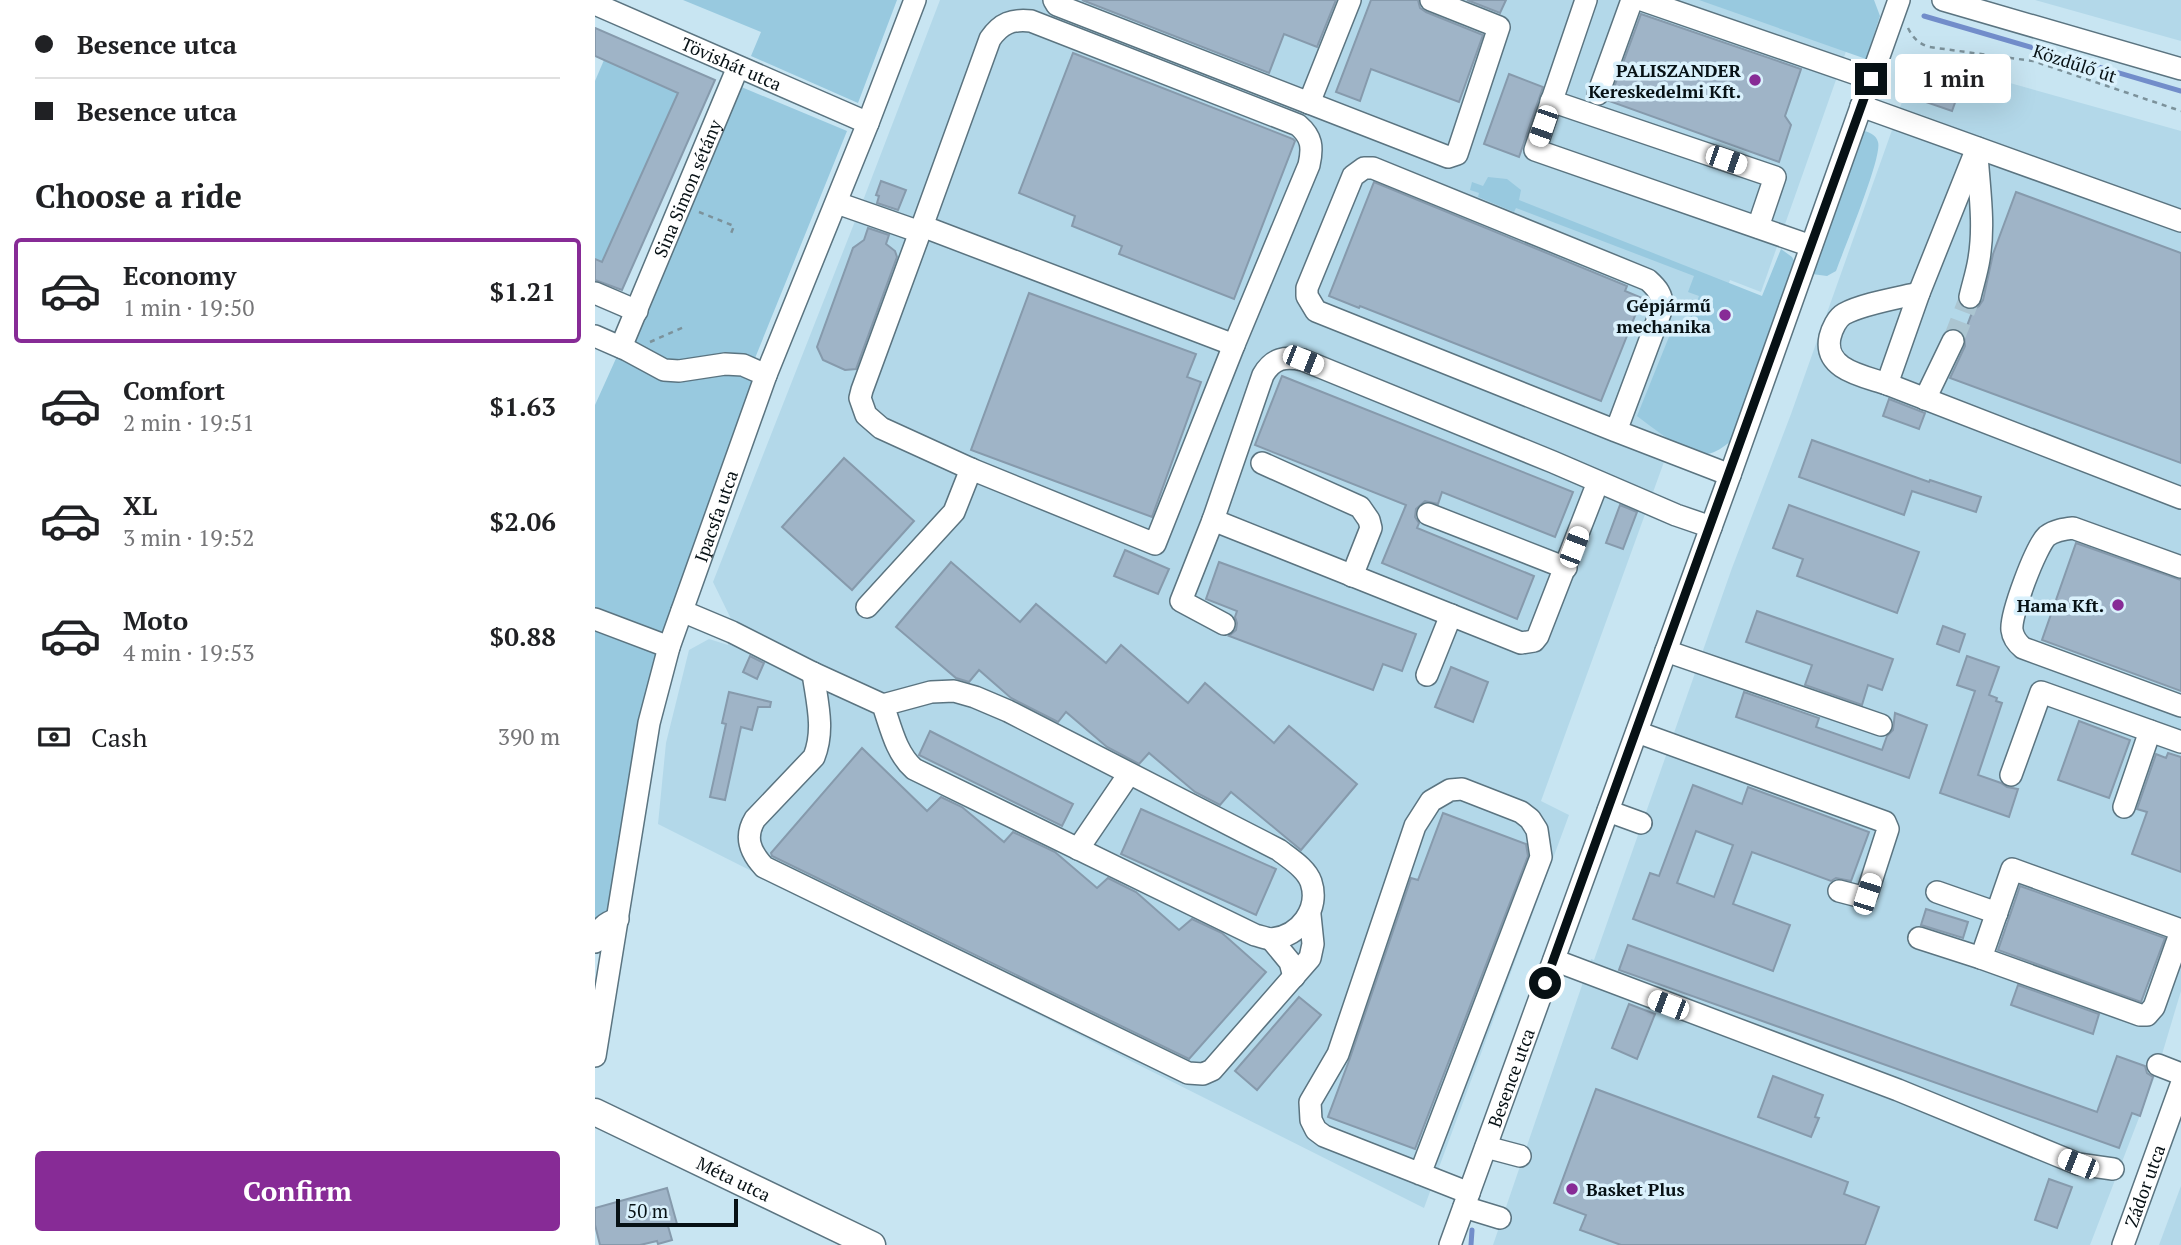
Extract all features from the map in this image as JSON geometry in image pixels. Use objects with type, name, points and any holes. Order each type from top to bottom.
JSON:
[{"type":"main road","name":"Méta utca","points":[[595,1112],[872,1245]]},
{"type":"street","name":"Ipacsfa utca","points":[[595,1056],[602,966],[618,919],[649,723],[669,647],[766,375],[837,203],[915,0]]},
{"type":"street","points":[[1053,0],[1057,5],[1448,157],[1457,154],[1499,27],[1431,0]]},
{"type":"street","points":[[1309,103],[1350,0]]},
{"type":"street","points":[[1586,0],[1535,150],[1811,246]]},
{"type":"street","points":[[1598,94],[1632,0]]},
{"type":"street","points":[[1642,0],[1871,79]]},
{"type":"street","points":[[1943,0],[2181,69]]},
{"type":"street","name":"Tövishát utca","points":[[595,4],[868,123]]},
{"type":"street","name":"Besence utca","points":[[1450,1245],[1898,4]]},
{"type":"street","points":[[1014,21],[1031,21],[1298,125],[1313,147],[1309,165],[1155,544],[971,469],[871,421],[866,415],[860,398],[921,229],[990,38],[1003,24],[1014,21]]},
{"type":"street","name":"Sina Simon sétány","points":[[624,349],[637,311],[738,67]]},
{"type":"street","points":[[1551,102],[1775,177],[1758,227]]},
{"type":"street","points":[[1861,106],[2181,221]]},
{"type":"street","points":[[1887,384],[1919,293],[1977,148]]},
{"type":"street","points":[[1970,297],[1981,245],[1977,148]]},
{"type":"street","points":[[1616,431],[1663,308],[1663,299],[1658,288],[1648,279],[1373,168],[1364,168],[1353,176],[1307,288],[1307,296],[1316,311],[1616,431],[1730,475]]},
{"type":"street","points":[[837,203],[921,229],[1234,345]]},
{"type":"street","points":[[595,293],[637,311]]},
{"type":"street","points":[[1919,293],[1845,313],[1840,317],[1829,344],[1831,354],[1839,365],[1846,370],[2181,498]]},
{"type":"street","points":[[596,341],[624,349],[664,369],[679,371],[725,364],[743,365],[766,375]]},
{"type":"street","points":[[1926,399],[1953,341]]},
{"type":"street","points":[[1224,624],[1181,601],[1213,520],[1263,375],[1269,366],[1288,356],[1711,527]]},
{"type":"street","points":[[1262,463],[1360,507],[1371,528],[1352,576]]},
{"type":"street","points":[[867,607],[954,512],[971,469]]},
{"type":"street","points":[[1213,520],[1521,643],[1534,641],[1538,636],[1598,482]]},
{"type":"street","points":[[1427,514],[1566,568]]},
{"type":"street","points":[[2181,567],[2073,528],[2062,529],[2046,537],[2037,551],[2014,612],[2012,630],[2017,643],[2024,648],[2181,706]]},
{"type":"street","points":[[682,611],[733,632],[883,705],[931,692],[954,691],[1008,711],[1279,850],[1302,869],[1311,881],[1313,944],[1310,958],[1212,1070],[1203,1074],[1188,1073],[764,866],[754,856],[750,847],[750,827],[814,757],[819,744],[821,731],[813,673]]},
{"type":"street","points":[[1427,675],[1451,615]]},
{"type":"street","points":[[595,619],[669,647]]},
{"type":"street","points":[[1666,651],[1881,725]]},
{"type":"street","points":[[2011,775],[2041,692],[2181,742]]},
{"type":"street","points":[[883,705],[895,742],[914,769],[1255,935],[1271,939],[1290,962],[1294,977]]},
{"type":"street","points":[[2124,807],[2150,731]]},
{"type":"street","points":[[1637,732],[1885,822],[1888,829],[1867,894],[1862,897],[1839,891]]},
{"type":"street","points":[[1079,849],[1129,774]]},
{"type":"street","points":[[1420,1174],[1541,858],[1537,830],[1530,819],[1521,812],[1462,789],[1450,790],[1431,801],[1415,826],[1338,1054],[1310,1101],[1311,1120],[1316,1130],[1324,1136],[1420,1174],[1500,1218]]},
{"type":"street","points":[[1608,811],[1641,823]]},
{"type":"street","points":[[1919,938],[2140,1015],[2147,1014],[2154,1007],[2181,930],[2012,869],[1981,958]]},
{"type":"street","points":[[1937,892],[1997,913]]},
{"type":"street","points":[[1271,939],[1301,925],[1310,915]]},
{"type":"street","points":[[595,942],[606,922],[618,919]]},
{"type":"street","points":[[1554,960],[1898,1090],[2078,1164],[2113,1169]]},
{"type":"street","points":[[2158,1065],[2181,1074]]},
{"type":"street","name":"Zádor utca","points":[[2123,1245],[2173,1130],[2179,1097]]},
{"type":"street","points":[[1486,1146],[1520,1156]]},
{"type":"path","name":"Közdűlő út","points":[[1898,4],[1913,38],[1929,47],[2033,61],[2181,111]]},
{"type":"path","points":[[681,204],[734,226],[730,236]]},
{"type":"path","points":[[624,349],[684,327]]},
{"type":"shaded area","points":[[683,0],[897,0],[858,103],[751,56],[761,32]]},
{"type":"shaded area","points":[[940,0],[1711,0],[1849,43],[1761,292],[1730,280],[1541,801],[1569,815],[1424,1208],[658,824],[666,743],[689,650],[709,639],[728,645],[734,625],[713,582]]},
{"type":"shaded area","points":[[1699,0],[1874,0],[1880,16],[1866,59]]},
{"type":"shaded area","points":[[2035,0],[2181,0],[2181,41]]},
{"type":"shaded area","points":[[1921,58],[2181,131],[2181,991],[2157,1071],[2090,1245],[1493,1245],[1591,959],[1594,960],[1732,568],[1791,414],[1902,102]]},
{"type":"shaded area","points":[[604,60],[678,93],[602,262],[595,259],[595,81]]},
{"type":"shaded area","points":[[739,86],[847,131],[751,368],[766,375],[669,647],[618,919],[595,942],[595,405]]},
{"type":"shaded area","points":[[1861,130],[1874,135],[1878,142],[1869,184],[1836,271],[1827,276],[1812,274]]},
{"type":"shaded area","points":[[1488,177],[1507,179],[1521,190],[1519,200],[1762,296],[1781,249],[1792,257],[1797,266],[1731,441],[1713,452],[1698,453],[1670,440],[1637,416],[1675,322],[1687,327],[1699,296],[1688,292],[1694,276],[1516,208],[1514,212],[1478,197],[1479,193],[1470,190],[1472,182],[1483,186]]},
{"type":"shaded area","points":[[2181,1186],[2181,1245],[2159,1245]]},
{"type":"building","points":[[1082,0],[1336,0],[1317,47],[1284,34],[1269,73]]},
{"type":"building","points":[[1371,0],[1418,0],[1420,8],[1426,12],[1483,35],[1459,102],[1371,69],[1360,101],[1336,92]]},
{"type":"building","points":[[1467,0],[1506,0],[1500,13]]},
{"type":"building","points":[[1641,14],[1801,69],[1785,116],[1791,125],[1779,162],[1609,101]]},
{"type":"building","points":[[595,28],[715,80],[622,290],[595,280],[595,259],[602,262],[678,93],[595,56]]},
{"type":"building","points":[[1073,53],[1295,141],[1234,299],[1119,254],[1122,246],[1072,226],[1075,216],[1019,193]]},
{"type":"building","points":[[1509,74],[1543,87],[1519,157],[1484,144]]},
{"type":"building","points":[[1923,85],[1957,97],[1952,111],[1917,99]]},
{"type":"building","points":[[881,181],[906,190],[898,210],[877,203],[879,196],[876,195]]},
{"type":"building","points":[[1374,182],[1627,286],[1625,291],[1642,298],[1601,401],[1329,296]]},
{"type":"building","points":[[2016,192],[2181,253],[2181,463],[1950,378],[1965,346],[1964,334],[1973,310],[1983,300],[1993,254]]},
{"type":"building","points":[[868,228],[889,235],[886,244],[895,251],[897,257],[856,369],[845,370],[823,360],[817,347],[853,248],[864,240]]},
{"type":"building","points":[[1029,293],[1196,354],[1187,377],[1201,382],[1152,517],[971,450]]},
{"type":"building","points":[[1282,376],[1573,492],[1555,537],[1442,492],[1438,504],[1425,501],[1416,509],[1415,517],[1419,523],[1417,528],[1534,576],[1517,619],[1382,563],[1406,505],[1255,445]]},
{"type":"building","points":[[1889,399],[1925,413],[1919,429],[1883,416]]},
{"type":"building","points":[[1812,440],[1929,482],[1930,480],[1981,497],[1976,512],[1912,491],[1904,515],[1799,477]]},
{"type":"building","points":[[844,458],[914,521],[852,590],[782,527]]},
{"type":"building","points":[[1620,505],[1637,512],[1623,549],[1606,543]]},
{"type":"building","points":[[1789,505],[1919,552],[1897,613],[1797,576],[1803,559],[1773,548]]},
{"type":"building","name":"Hama Kft.","points":[[2076,543],[2181,580],[2181,691],[2042,640]]},
{"type":"building","points":[[1125,550],[1169,569],[1158,594],[1114,576]]},
{"type":"building","points":[[951,562],[1020,622],[1036,604],[1106,663],[1121,645],[1188,703],[1205,683],[1274,743],[1289,726],[1357,784],[1301,850],[1231,792],[1220,805],[1195,792],[1149,753],[1139,764],[1107,747],[1066,712],[1058,722],[1011,698],[979,670],[969,682],[956,678],[896,627]]},
{"type":"building","points":[[1219,562],[1416,634],[1402,671],[1383,664],[1373,690],[1229,636],[1236,630],[1237,611],[1206,599]]},
{"type":"building","points":[[1757,611],[1893,659],[1882,690],[1868,685],[1862,705],[1805,685],[1812,665],[1746,642]]},
{"type":"building","points":[[1943,626],[1965,634],[1959,652],[1937,644]]},
{"type":"building","points":[[750,656],[764,663],[757,679],[743,672]]},
{"type":"building","points":[[1967,656],[1999,667],[1989,695],[2002,703],[1978,775],[2018,789],[2009,817],[1940,793],[1975,691],[1957,685]]},
{"type":"building","points":[[1451,667],[1488,682],[1473,722],[1435,707]]},
{"type":"building","points":[[729,692],[771,702],[770,707],[758,707],[752,730],[741,727],[725,800],[710,797],[726,724],[722,723]]},
{"type":"building","points":[[1744,692],[1819,718],[1816,727],[1882,750],[1887,736],[1893,730],[1895,713],[1927,725],[1909,778],[1736,717]]},
{"type":"building","points":[[2079,721],[2130,740],[2109,798],[2058,780]]},
{"type":"building","points":[[930,731],[1073,804],[1062,826],[919,755]]},
{"type":"building","points":[[862,748],[927,811],[941,797],[962,807],[1004,842],[1013,832],[1055,852],[1097,888],[1108,878],[1136,892],[1179,930],[1192,919],[1222,933],[1266,972],[1189,1059],[772,856],[771,853]]},
{"type":"building","points":[[2168,753],[2181,757],[2181,872],[2132,854],[2147,812],[2137,809],[2156,754],[2166,758]]},
{"type":"building","points":[[1693,785],[1742,804],[1748,787],[1869,832],[1851,881],[1836,878],[1831,881],[1752,852],[1733,904],[1790,925],[1773,971],[1633,919],[1650,873],[1659,876]],"holes":[[[1696,831],[1733,845],[1714,897],[1677,883]]]},
{"type":"building","points":[[1141,809],[1276,869],[1256,915],[1121,854]]},
{"type":"building","points":[[1443,813],[1526,844],[1528,856],[1415,1149],[1328,1117],[1411,878],[1418,880]]},
{"type":"building","points":[[2020,886],[2165,938],[2141,1002],[1998,950]]},
{"type":"building","points":[[1926,909],[1968,922],[1963,938],[1921,925]]},
{"type":"building","points":[[1628,945],[2097,1112],[2117,1056],[2145,1066],[2147,1073],[2153,1077],[2140,1116],[2132,1113],[2119,1148],[1619,970]]},
{"type":"building","points":[[2018,985],[2099,1014],[2093,1034],[2011,1005]]},
{"type":"building","points":[[1299,997],[1321,1015],[1257,1090],[1235,1071]]},
{"type":"building","points":[[1629,1004],[1655,1014],[1637,1059],[1612,1048]]},
{"type":"building","points":[[1773,1076],[1823,1095],[1815,1117],[1819,1118],[1811,1137],[1758,1117]]},
{"type":"building","points":[[1596,1089],[1848,1182],[1844,1194],[1879,1207],[1865,1245],[1621,1245],[1580,1230],[1586,1215],[1554,1203]]},
{"type":"building","points":[[2049,1179],[2072,1187],[2057,1228],[2035,1220]]},
{"type":"building","points":[[667,1188],[677,1224],[668,1226],[672,1240],[658,1244],[657,1241],[640,1245],[600,1245],[595,1225],[595,1208]]},
{"type":"waterway","points":[[1924,16],[2181,91]]},
{"type":"waterway","points":[[1471,1245],[1472,1230]]},
{"type":"tunnel","points":[[1953,341],[1970,297]]},
{"type":"place","name":"PALISZANDER Kereskedelmi Kft.","points":[[1755,80]]},
{"type":"place","name":"Gépjármű mechanika","points":[[1725,315]]},
{"type":"place","name":"Hama Kft.","points":[[2118,605]]},
{"type":"place","name":"Basket Plus","points":[[1572,1189]]},
{"type":"route","points":[[1545,983],[1871,79]]}]
